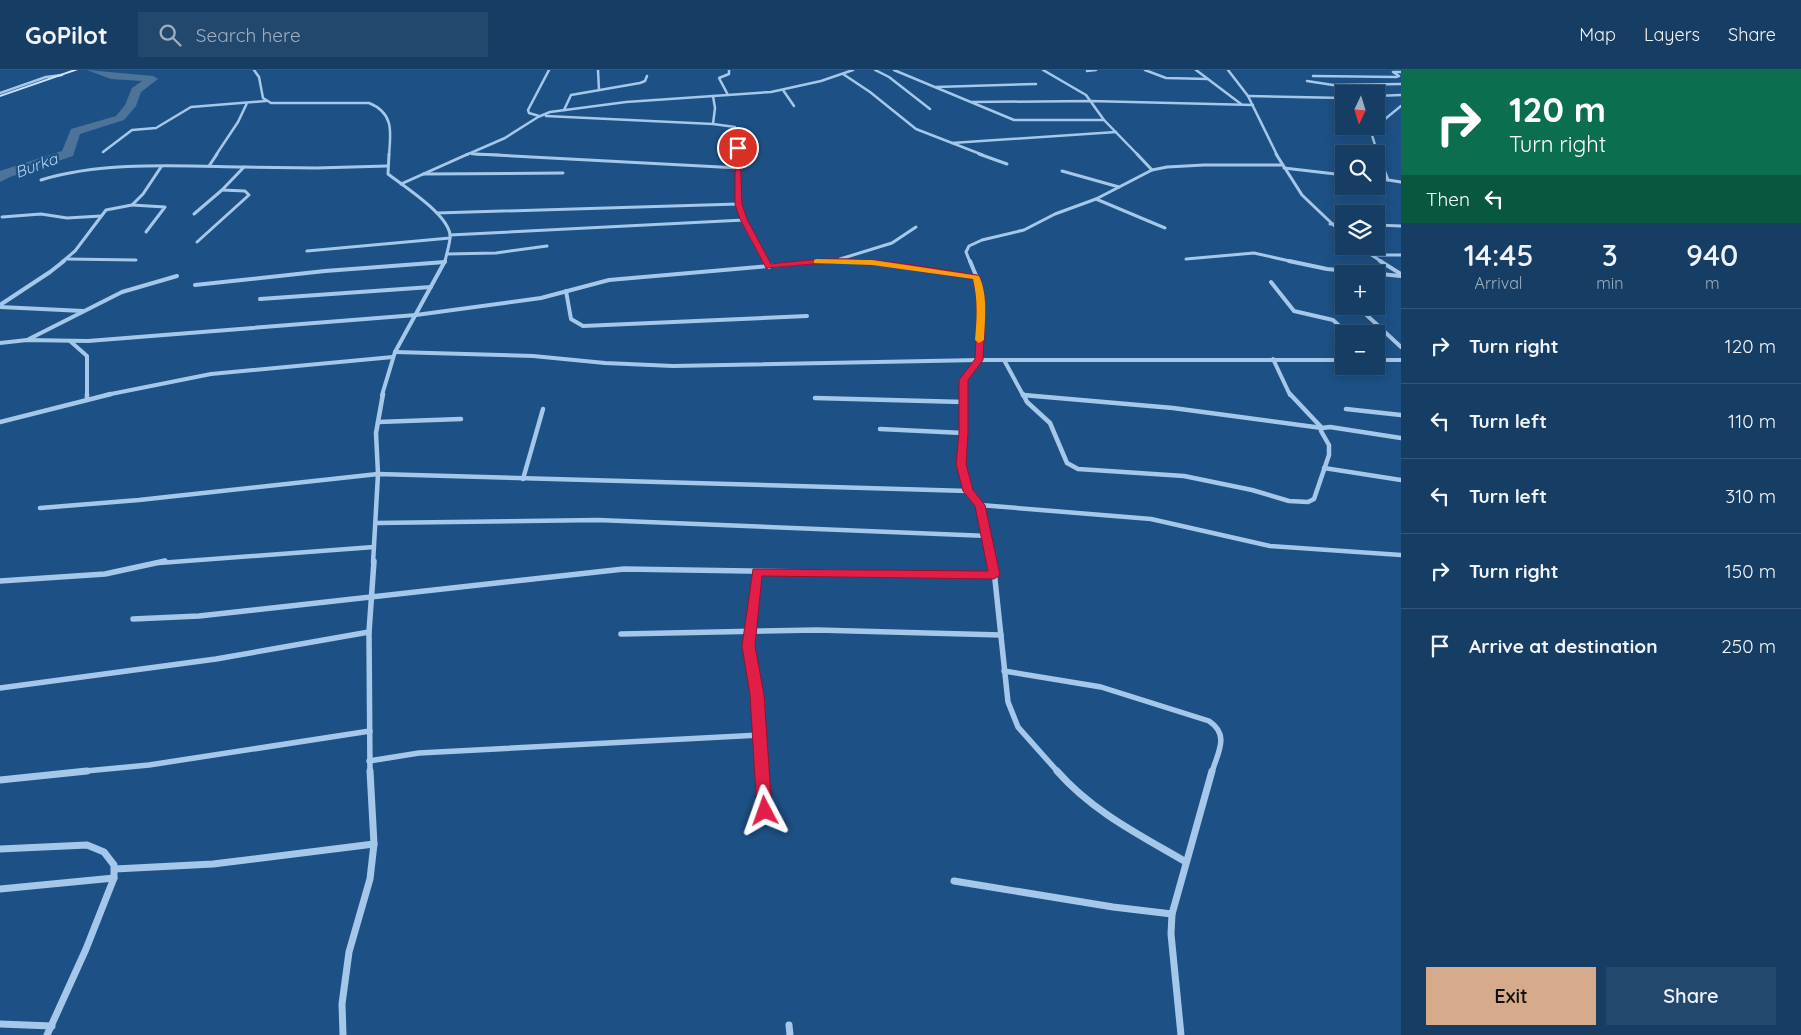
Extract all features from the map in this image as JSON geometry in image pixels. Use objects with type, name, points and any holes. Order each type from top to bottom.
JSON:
[{"type":"street","points":[[0,94],[75,70]]},
{"type":"street","points":[[254,70],[258,77],[262,98],[266,101]]},
{"type":"street","points":[[549,70],[528,113],[541,116],[729,125],[736,128],[739,168],[738,204],[744,220],[769,267]]},
{"type":"street","points":[[598,70],[599,90]]},
{"type":"street","points":[[728,95],[719,78],[729,74],[729,70]]},
{"type":"street","points":[[401,184],[420,174],[506,138],[541,116],[564,110],[612,104],[783,90],[821,81],[853,70]]},
{"type":"street","points":[[875,70],[889,77],[930,109]]},
{"type":"street","points":[[894,70],[1014,120],[1104,120]]},
{"type":"street","points":[[1043,70],[1083,93],[1104,120],[1152,170]]},
{"type":"street","points":[[1087,71],[1096,70]]},
{"type":"street","points":[[1145,70],[1166,78],[1208,79]]},
{"type":"street","points":[[1196,70],[1241,105]]},
{"type":"street","points":[[1228,70],[1240,82],[1283,166],[1310,206],[1335,228]]},
{"type":"street","points":[[1313,76],[1396,77],[1399,76],[1393,72],[1401,72]]},
{"type":"street","points":[[843,74],[870,92],[916,129],[951,144],[1008,164]]},
{"type":"street","points":[[564,110],[571,95],[643,82],[647,76]]},
{"type":"street","points":[[1307,81],[1333,85],[1401,84]]},
{"type":"street","points":[[934,87],[1036,84]]},
{"type":"street","points":[[783,90],[794,106]]},
{"type":"street","points":[[1385,96],[1401,95]]},
{"type":"street","points":[[713,96],[715,108],[713,124]]},
{"type":"street","points":[[1248,96],[1335,98]]},
{"type":"street","points":[[972,102],[1090,100],[1253,105]]},
{"type":"street","points":[[103,152],[132,130],[156,128],[191,107],[266,101],[280,104],[356,102],[376,104],[386,114],[390,131],[388,174],[437,213],[445,224],[450,237],[445,262],[394,354],[383,392],[376,433],[378,474],[370,632],[369,761],[374,844],[370,879],[349,952],[342,1004],[343,1035]]},
{"type":"street","points":[[209,166],[238,122],[247,103]]},
{"type":"street","points":[[1388,180],[1372,136],[1379,124],[1401,106]]},
{"type":"street","points":[[951,144],[1116,132]]},
{"type":"street","points":[[469,154],[739,168]]},
{"type":"street","points":[[1186,862],[1114,821],[1074,790],[1018,727],[1010,709],[988,536],[980,505],[968,491],[961,464],[964,380],[979,360],[981,317],[977,277],[966,252],[969,246],[982,240],[1024,230],[1055,214],[1096,199],[1152,170],[1167,167],[1204,165],[1283,166],[1335,174]]},
{"type":"street","points":[[41,180],[57,174],[82,169],[209,166],[316,168],[387,166]]},
{"type":"street","points":[[132,205],[143,194],[162,167]]},
{"type":"street","points":[[194,214],[222,190],[244,167]]},
{"type":"street","points":[[1062,171],[1119,187]]},
{"type":"street","points":[[420,174],[563,173]]},
{"type":"street","points":[[1385,180],[1401,182]]},
{"type":"street","points":[[197,242],[249,195],[245,191],[222,190]]},
{"type":"street","points":[[1096,199],[1165,228]]},
{"type":"street","points":[[437,213],[738,204]]},
{"type":"street","points":[[0,306],[66,259],[84,242],[101,216],[110,208],[132,205],[165,207],[146,232]]},
{"type":"street","points":[[2,218],[42,214],[67,218],[101,216]]},
{"type":"street","points":[[307,251],[450,237],[744,220]]},
{"type":"street","points":[[1330,224],[1335,224]]},
{"type":"street","points":[[1385,225],[1401,226]]},
{"type":"street","points":[[832,261],[882,247],[901,238],[916,227]]},
{"type":"street","points":[[447,254],[496,253],[547,246]]},
{"type":"street","points":[[1186,258],[1254,253],[1313,267],[1401,275]]},
{"type":"street","points":[[1372,255],[1401,275]]},
{"type":"street","points":[[1385,255],[1401,255]]},
{"type":"street","points":[[66,259],[136,260]]},
{"type":"street","points":[[0,343],[27,340],[70,341],[416,315],[541,298],[597,282],[832,261],[890,264],[977,277]]},
{"type":"street","points":[[194,285],[334,270],[445,262]]},
{"type":"street","points":[[27,340],[134,288],[177,276]]},
{"type":"street","points":[[1271,282],[1294,310],[1305,316],[1333,320],[1338,325]]},
{"type":"street","points":[[260,299],[431,287]]},
{"type":"street","points":[[566,291],[571,319],[583,326],[807,316]]},
{"type":"street","points":[[0,306],[84,311]]},
{"type":"street","points":[[1366,315],[1401,348]]},
{"type":"street","points":[[70,341],[87,356],[87,400]]},
{"type":"street","points":[[0,422],[87,400],[209,375],[394,354],[533,356],[605,363],[673,366],[979,360],[1335,360]]},
{"type":"street","points":[[1004,360],[1031,406],[1047,419],[1067,463],[1078,469],[1184,476],[1214,481],[1299,502],[1314,499],[1330,450],[1321,431],[1322,428],[1290,395],[1273,360]]},
{"type":"street","points":[[1385,360],[1401,360]]},
{"type":"street","points":[[1023,395],[1168,407],[1263,418],[1322,428],[1339,428],[1401,438]]},
{"type":"street","points":[[815,398],[964,402]]},
{"type":"street","points":[[523,478],[543,409]]},
{"type":"street","points":[[1346,409],[1401,415]]},
{"type":"street","points":[[378,422],[461,420]]},
{"type":"street","points":[[880,429],[963,433]]},
{"type":"street","points":[[1324,468],[1401,480]]},
{"type":"street","points":[[40,508],[122,502],[378,474],[968,491]]},
{"type":"street","points":[[980,505],[1142,518],[1172,523],[1270,546],[1401,555]]},
{"type":"street","points":[[376,523],[598,520],[988,536]]},
{"type":"street","points":[[0,580],[105,574],[167,561],[374,547]]},
{"type":"street","points":[[134,619],[199,616],[624,569],[994,575]]},
{"type":"street","points":[[757,572],[749,631],[749,646],[757,695],[765,811]]},
{"type":"street","points":[[621,634],[817,630],[1001,635]]},
{"type":"street","points":[[0,688],[216,659],[370,632]]},
{"type":"street","points":[[1004,671],[1101,687],[1209,721],[1218,728],[1222,736],[1172,914],[1171,934],[1181,1035]]},
{"type":"street","points":[[0,780],[149,765],[370,731]]},
{"type":"street","points":[[369,761],[419,753],[760,734]]},
{"type":"street","points":[[115,869],[150,869],[203,864],[374,844]]},
{"type":"street","points":[[0,849],[88,845],[99,848],[110,855],[115,869],[114,878],[47,1035]]},
{"type":"street","points":[[0,889],[114,878]]},
{"type":"street","points":[[954,881],[1113,907],[1172,914]]},
{"type":"street","points":[[0,1024],[52,1026]]},
{"type":"street","points":[[789,1025],[790,1035]]},
{"type":"waterway","name":"Burka","points":[[0,178],[5,174],[68,153],[75,132],[120,118],[130,106],[136,90],[153,79],[111,76],[92,70]]},
{"type":"slow traffic","points":[[816,261],[872,262],[977,277],[981,317],[979,340]]},
{"type":"route","points":[[738,148],[738,204],[743,219],[769,267],[814,262],[852,261],[890,264],[977,277],[981,317],[979,360],[964,380],[961,464],[963,478],[968,491],[980,505],[988,536],[994,575],[757,572],[749,631],[749,646],[757,695],[765,811]]}]
